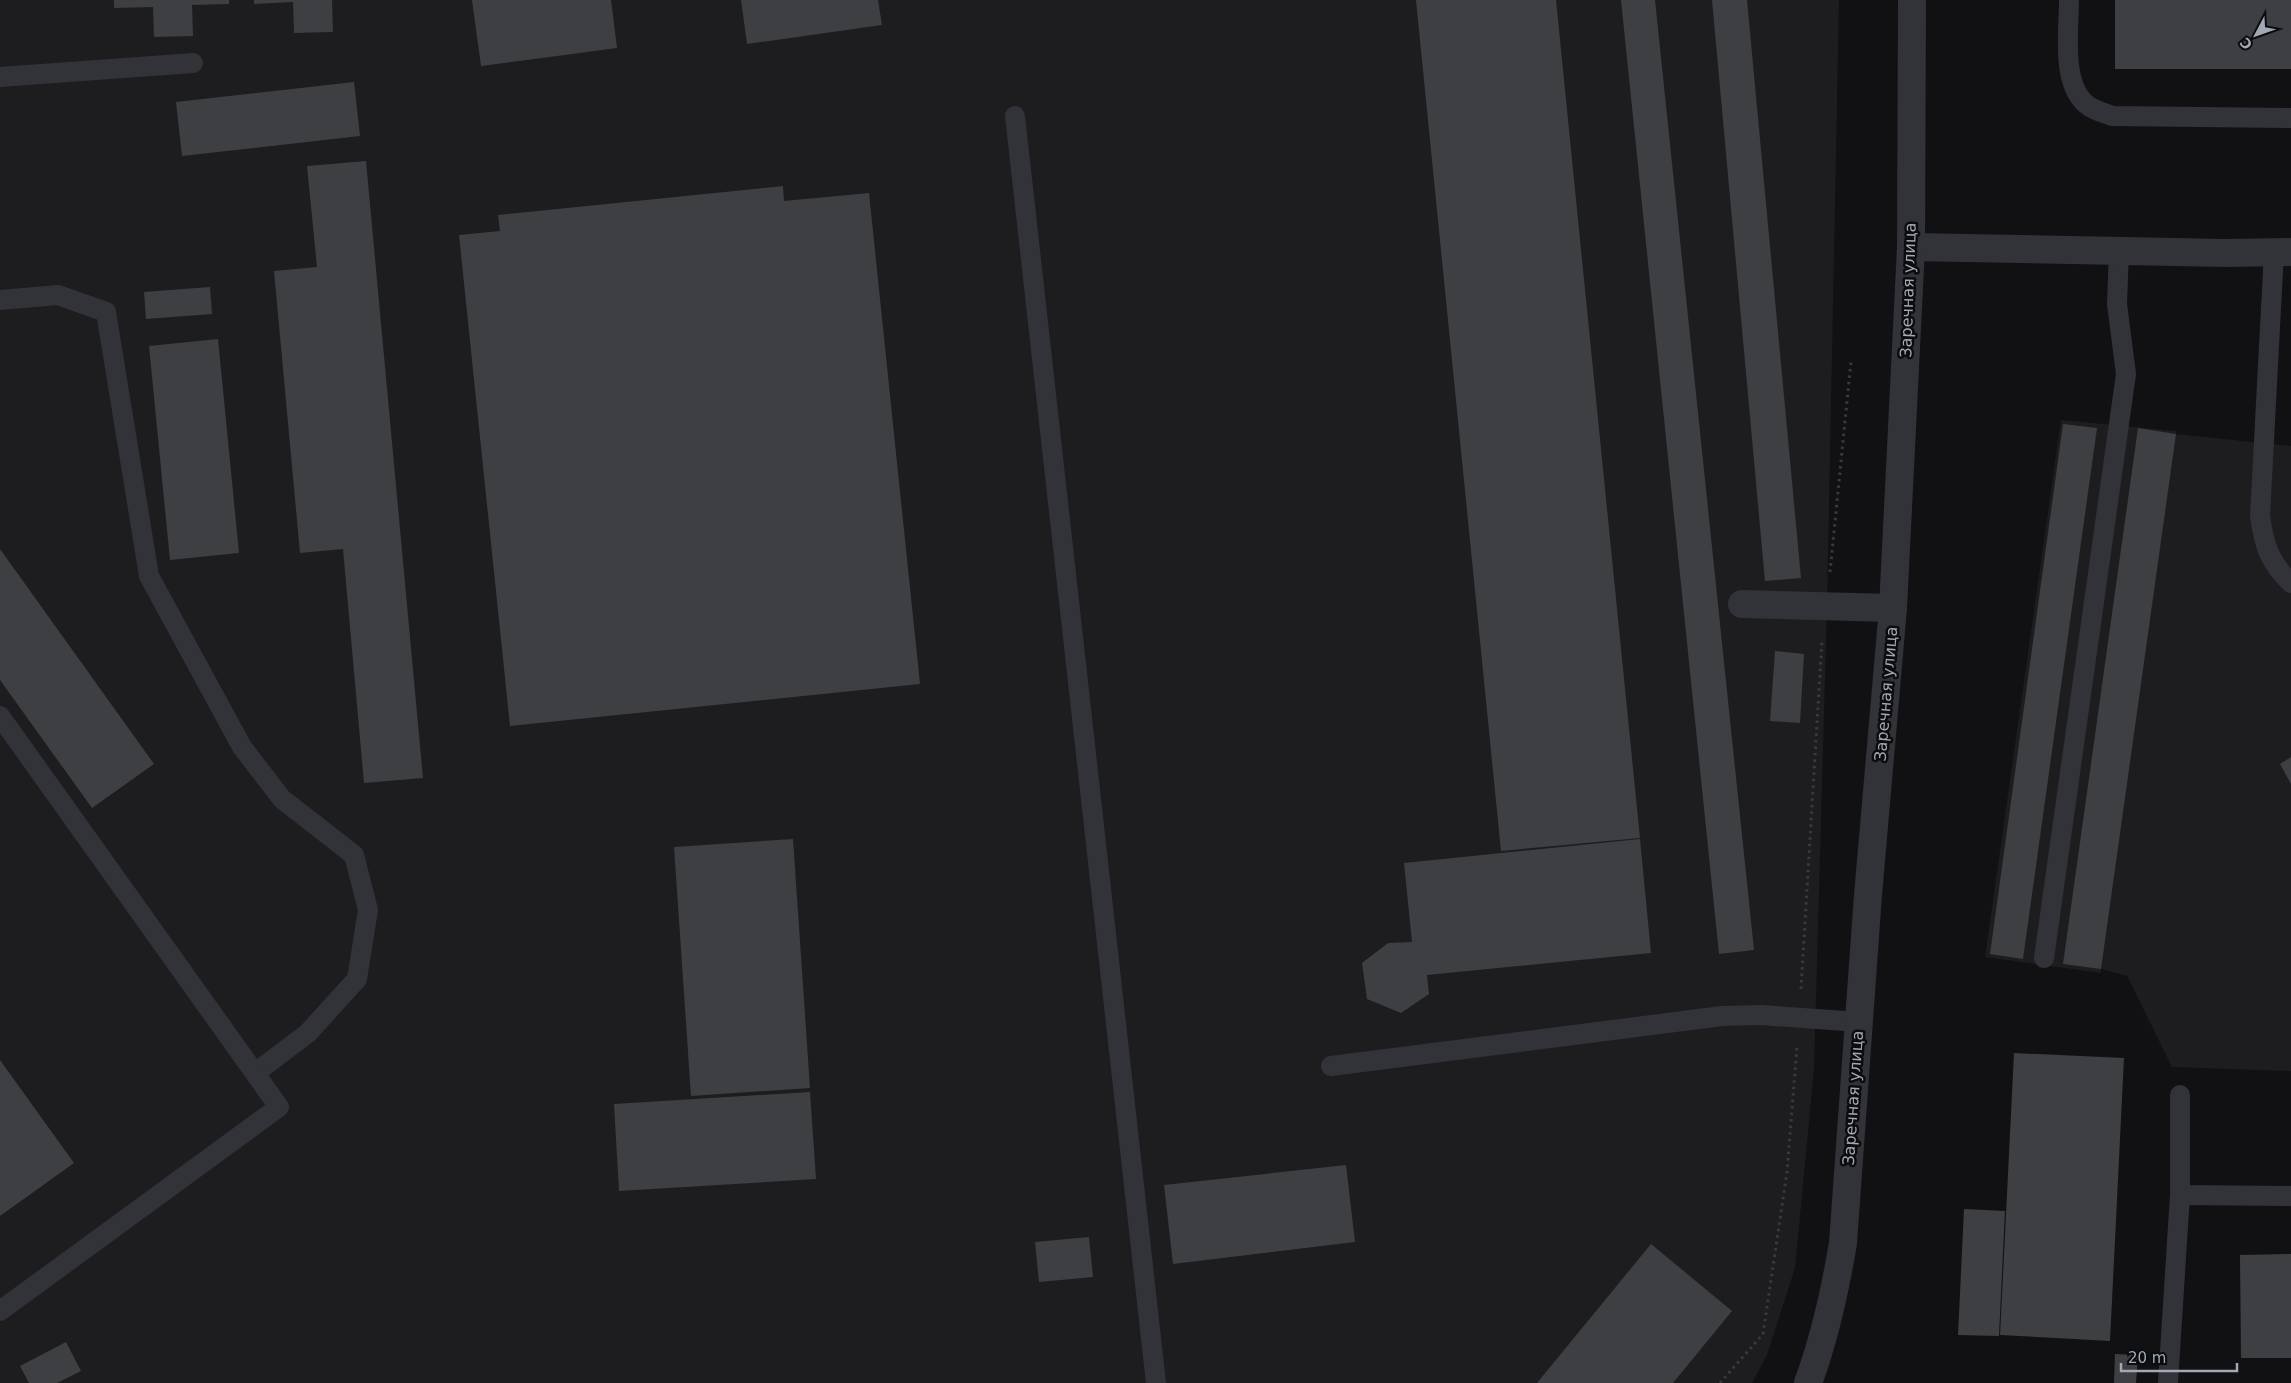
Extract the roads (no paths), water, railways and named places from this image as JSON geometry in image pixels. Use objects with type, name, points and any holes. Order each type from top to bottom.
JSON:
[{"type":"street","name":"Заречная улица","points":[[1808,1383],[1820,1352],[1834,1299],[1843,1243],[1893,608],[1912,247],[1912,0]]},
{"type":"street","points":[[1912,247],[2226,253],[2283,252]]},
{"type":"street","points":[[1742,604],[1893,608]]},
{"type":"lane","points":[[2069,0],[2069,72],[2075,90],[2089,106],[2112,116],[2291,118]]},
{"type":"lane","points":[[0,77],[193,63]]},
{"type":"lane","points":[[1015,116],[1156,1383]]},
{"type":"lane","points":[[2044,958],[2126,374],[2118,304],[2119,251]]},
{"type":"lane","points":[[2283,252],[2260,516],[2264,543],[2277,570],[2291,583]]},
{"type":"lane","points":[[0,300],[58,294],[106,312],[149,576],[242,747],[282,799],[354,855],[368,910],[357,979],[308,1033],[254,1073]]},
{"type":"lane","points":[[0,716],[279,1107],[0,1311]]},
{"type":"lane","points":[[1331,1066],[1722,1016],[1761,1015],[1859,1022]]},
{"type":"lane","points":[[2168,1383],[2180,1195],[2180,1094]]},
{"type":"lane","points":[[2180,1195],[2291,1196]]}]
